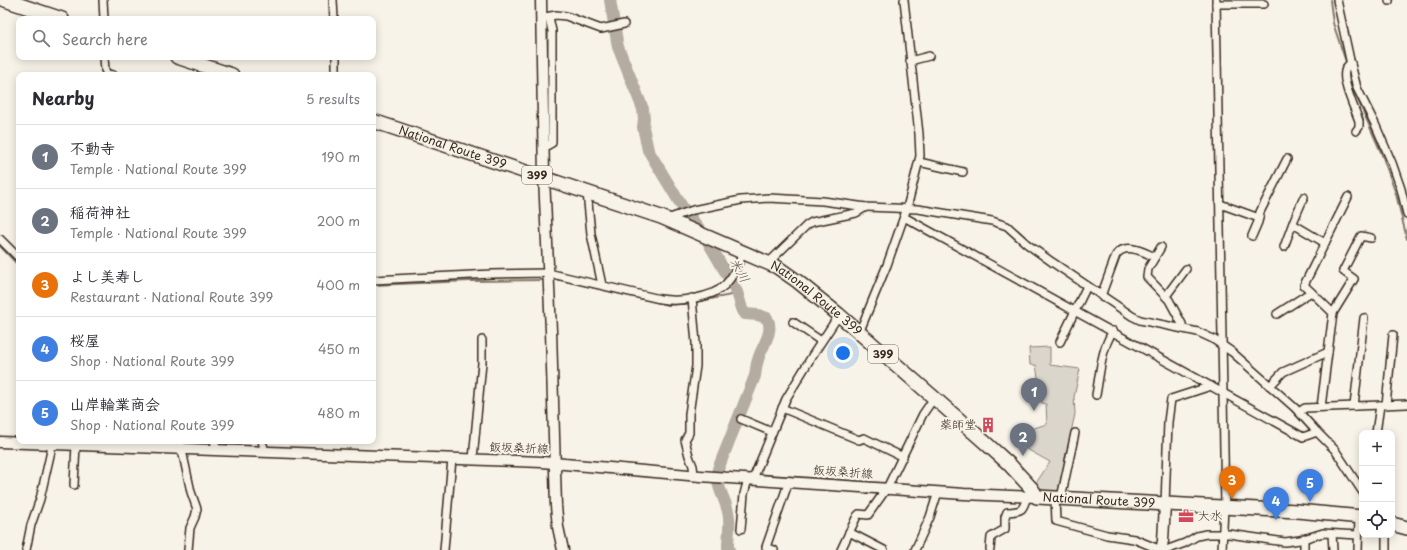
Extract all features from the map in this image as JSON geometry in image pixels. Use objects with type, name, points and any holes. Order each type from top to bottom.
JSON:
[{"type":"highway","points":[[5,0],[53,16]]},
{"type":"highway","points":[[186,60],[223,72]]},
{"type":"highway","name":"National Route 399","points":[[376,123],[666,219],[768,262],[797,281],[839,315],[1009,464],[1032,489],[1032,496],[1297,511],[1359,517]]},
{"type":"highway","points":[[1395,525],[1407,528]]},
{"type":"main road","points":[[540,0],[545,17],[543,148],[556,463],[556,506],[558,527],[563,550]]},
{"type":"main road","name":"飯坂桑折線","points":[[0,442],[16,443]]},
{"type":"main road","name":"飯坂桑折線","points":[[51,444],[216,446],[265,452],[556,463],[694,476],[789,481],[938,492],[1032,496]]},
{"type":"main road","points":[[1161,550],[1163,541],[1165,504]]},
{"type":"street","points":[[103,0],[104,16]]},
{"type":"street","points":[[333,0],[334,16]]},
{"type":"street","points":[[859,333],[887,265],[904,217],[919,162],[919,140],[904,0]]},
{"type":"street","points":[[1337,0],[1348,65],[1392,163],[1401,189],[1407,214]]},
{"type":"street","points":[[1222,550],[1224,507],[1223,346],[1216,2],[1264,4]]},
{"type":"street","points":[[545,17],[556,15],[566,16],[597,28],[618,26]]},
{"type":"street","points":[[910,61],[929,56]]},
{"type":"street","points":[[104,60],[106,72]]},
{"type":"street","points":[[336,60],[336,72]]},
{"type":"street","points":[[1348,65],[1346,82],[1359,121],[1359,126],[1356,131]]},
{"type":"street","points":[[1252,236],[1260,212],[1288,159]]},
{"type":"street","points":[[919,162],[964,172]]},
{"type":"street","points":[[587,192],[590,234],[602,285]]},
{"type":"street","points":[[1333,313],[1304,286],[1348,196]]},
{"type":"street","points":[[1284,247],[1304,197]]},
{"type":"street","points":[[666,219],[693,210],[741,200],[769,198],[823,201],[866,207],[907,208],[992,221],[1007,226],[1027,244],[1101,296],[1136,318],[1198,332],[1232,352],[1299,412],[1335,450],[1359,486]]},
{"type":"street","points":[[1220,204],[1259,218]]},
{"type":"street","points":[[768,262],[812,222],[856,212],[866,207]]},
{"type":"street","points":[[904,217],[1303,437],[1317,432]]},
{"type":"street","points":[[1293,224],[1325,243]]},
{"type":"street","points":[[1321,407],[1333,313],[1354,279],[1343,271],[1361,236],[1371,238]]},
{"type":"street","points":[[0,239],[16,255]]},
{"type":"street","points":[[1161,247],[1148,269],[1147,277],[1166,296],[1176,312],[1183,329]]},
{"type":"street","points":[[1101,296],[1116,255],[1120,251],[1126,249],[1139,250],[1155,257]]},
{"type":"street","points":[[376,280],[499,274],[548,278],[602,285],[669,301],[693,301],[712,294],[728,282],[733,275],[743,252]]},
{"type":"street","points":[[1166,296],[1186,269]]},
{"type":"street","points":[[1060,342],[1074,310],[1087,286]]},
{"type":"street","points":[[1277,314],[1311,292]]},
{"type":"street","points":[[693,301],[696,366],[689,414],[689,433],[685,440],[693,466],[694,476]]},
{"type":"street","points":[[741,529],[744,494],[786,399],[839,315]]},
{"type":"street","points":[[1354,406],[1364,318]]},
{"type":"street","points":[[793,322],[822,341]]},
{"type":"street","points":[[1096,394],[1107,339],[1113,331]]},
{"type":"street","points":[[1377,430],[1383,405],[1393,335]]},
{"type":"street","points":[[473,460],[482,363],[482,340]]},
{"type":"street","points":[[1270,386],[1283,372],[1328,352]]},
{"type":"street","points":[[1165,504],[1168,422],[1171,398],[1211,386]]},
{"type":"street","points":[[841,550],[857,516],[859,514],[868,515],[871,513],[887,488],[923,414],[934,398]]},
{"type":"street","points":[[1299,412],[1305,408],[1407,404]]},
{"type":"street","points":[[782,408],[859,440],[864,438],[903,457]]},
{"type":"street","points":[[741,419],[772,432]]},
{"type":"street","points":[[1075,433],[1058,498],[1056,521],[1107,535],[1134,539],[1161,550],[1173,548],[1197,536],[1206,534],[1223,534],[1285,542],[1323,533],[1358,535]]},
{"type":"street","points":[[26,550],[31,525],[40,499],[51,451],[51,444]]},
{"type":"street","points":[[263,444],[265,452]]},
{"type":"street","points":[[74,485],[76,445]]},
{"type":"street","points":[[180,445],[191,492],[197,509],[190,528],[188,550]]},
{"type":"street","points":[[444,550],[452,459]]},
{"type":"street","points":[[774,550],[766,547],[789,481]]},
{"type":"street","points":[[915,550],[930,517],[938,492]]},
{"type":"street","points":[[990,549],[991,537],[1008,530],[1005,517],[1007,512],[1022,510],[1032,496]]},
{"type":"street","points":[[1358,550],[1359,526]]},
{"type":"street","points":[[849,532],[884,550]]},
{"type":"street","points":[[1332,534],[1333,550]]},
{"type":"street","points":[[1304,538],[1304,550]]},
{"type":"street","points":[[1386,538],[1386,550]]},
{"type":"shaded area","points":[[1050,347],[1050,365],[1080,369],[1074,397],[1075,414],[1058,491],[1055,495],[1044,493],[1034,486],[1050,462],[1023,447],[1015,437],[1024,431],[1047,424],[1046,404],[1042,403],[1036,365],[1030,365],[1029,348]]},
{"type":"waterway","name":"米川","points":[[610,0],[618,47],[643,109],[643,127],[648,150],[683,208],[704,235],[737,292],[743,312],[745,314],[758,315],[767,318],[769,323],[767,339],[757,362],[755,376],[718,469],[718,483],[729,518],[729,550]]},
{"type":"waterway","points":[[1330,0],[1333,23],[1347,65]]},
{"type":"waterway","points":[[1348,69],[1354,91],[1381,152],[1396,194],[1407,239]]},
{"type":"waterway","points":[[0,246],[16,263]]},
{"type":"waterway","points":[[376,285],[546,280]]},
{"type":"waterway","points":[[552,280],[560,280],[668,305],[691,303]]},
{"type":"waterway","points":[[695,302],[731,295],[737,292]]},
{"type":"place","name":"不動寺","points":[[1034,411]]},
{"type":"place","name":"薬師堂","points":[[988,425]]},
{"type":"place","name":"稲荷神社","points":[[1023,456]]},
{"type":"place","name":"よし美寿し","points":[[1232,499]]},
{"type":"place","name":"山岸輪業商会","points":[[1310,502]]},
{"type":"place","name":"大水","points":[[1186,516]]},
{"type":"place","name":"桜屋","points":[[1276,520]]}]
